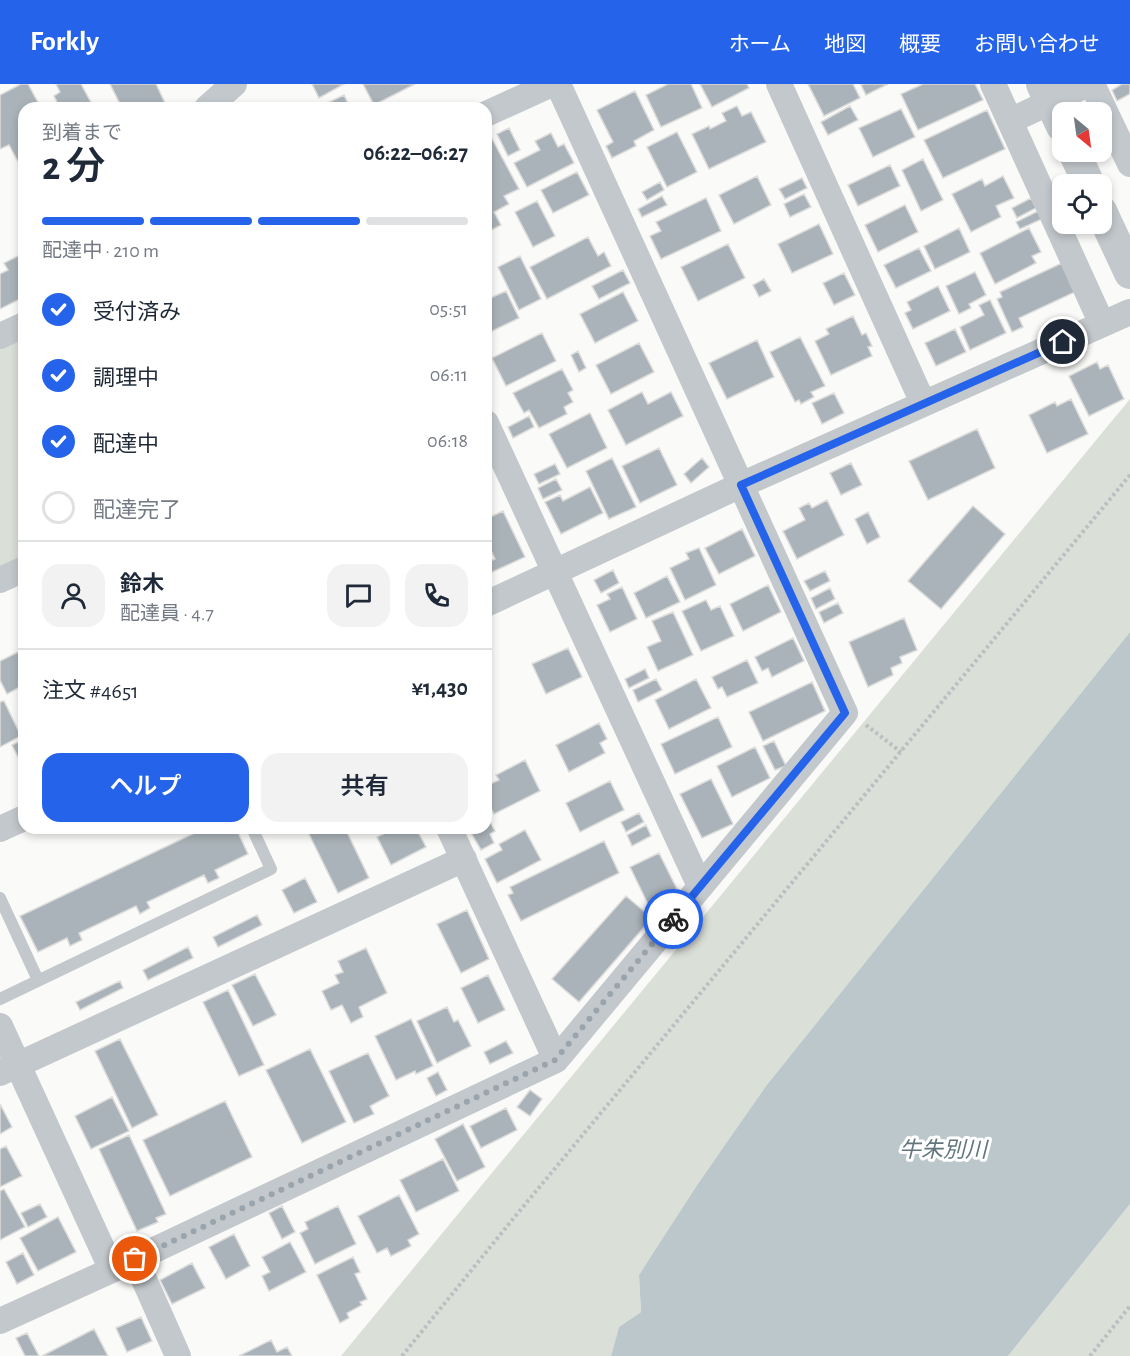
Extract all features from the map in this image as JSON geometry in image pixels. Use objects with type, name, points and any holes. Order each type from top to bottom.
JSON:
[{"type":"street","points":[[214,102],[234,84]]},
{"type":"street","points":[[492,111],[552,84]]},
{"type":"street","points":[[0,1321],[555,1060],[845,713],[558,84]]},
{"type":"street","points":[[779,84],[923,404]]},
{"type":"street","points":[[993,84],[1102,324]]},
{"type":"street","points":[[1056,102],[1090,84],[1130,164]]},
{"type":"street","points":[[1010,121],[1052,104]]},
{"type":"street","points":[[1112,234],[1130,273]]},
{"type":"street","points":[[492,601],[741,485],[1130,312]]},
{"type":"street","points":[[0,336],[18,328]]},
{"type":"street","points":[[492,436],[700,886]]},
{"type":"street","points":[[0,580],[18,571]]},
{"type":"street","points":[[0,829],[18,821]]},
{"type":"street","points":[[452,834],[555,1060]]},
{"type":"street","points":[[9,1069],[464,859]]},
{"type":"street","points":[[0,1026],[9,1069],[112,1270]]},
{"type":"street","points":[[135,1259],[178,1356]]},
{"type":"lane","points":[[0,999],[271,869],[255,834]]},
{"type":"lane","points":[[0,898],[38,980]]},
{"type":"path","points":[[402,1356],[1130,475]]},
{"type":"path","points":[[869,726],[901,752]]},
{"type":"path","points":[[1090,1356],[1130,1306]]},
{"type":"shaded area","points":[[18,328],[18,572],[0,580],[0,336]]},
{"type":"shaded area","points":[[1130,399],[1130,632],[766,1086],[639,1275],[641,1312],[619,1327],[611,1356],[341,1356]]},
{"type":"shaded area","points":[[1130,1204],[1130,1356],[1008,1356]]},
{"type":"water","name":"牛朱別川","points":[[1130,632],[1130,1204],[1008,1356],[611,1356],[619,1327],[641,1312],[639,1275],[766,1086]]},
{"type":"building","points":[[21,84],[28,84],[38,102],[18,102],[18,162],[9,145],[0,149],[0,95]]},
{"type":"building","points":[[56,84],[81,84],[91,102],[57,102],[54,96],[60,92]]},
{"type":"building","points":[[110,84],[156,84],[165,102],[119,102]]},
{"type":"building","points":[[312,84],[344,84],[319,98]]},
{"type":"building","points":[[363,84],[415,84],[380,102],[372,102]]},
{"type":"building","points":[[668,84],[691,84],[702,108],[661,127],[646,95]]},
{"type":"building","points":[[700,84],[747,84],[749,88],[712,107]]},
{"type":"building","points":[[808,84],[853,84],[860,98],[824,116]]},
{"type":"building","points":[[888,84],[866,95],[861,85]]},
{"type":"building","points":[[923,84],[975,84],[983,100],[918,130],[901,94]]},
{"type":"building","points":[[1122,84],[1130,84],[1130,94],[1117,101],[1112,90]]},
{"type":"building","points":[[635,91],[654,130],[634,141],[636,146],[612,158],[606,146],[613,142],[597,110]]},
{"type":"building","points":[[344,95],[347,102],[329,102]]},
{"type":"building","points":[[737,106],[742,116],[751,112],[766,142],[709,169],[692,134],[726,121],[722,113]]},
{"type":"building","points":[[850,106],[858,120],[828,135],[821,122]]},
{"type":"building","points":[[901,109],[915,137],[873,157],[859,128]]},
{"type":"building","points":[[987,110],[1005,149],[943,178],[924,140]]},
{"type":"building","points":[[509,128],[520,150],[508,156],[497,134]]},
{"type":"building","points":[[677,132],[697,172],[667,187],[647,147]]},
{"type":"building","points":[[551,133],[558,147],[564,144],[574,163],[527,187],[514,163],[540,150],[535,141]]},
{"type":"building","points":[[492,139],[519,189],[504,196],[509,204],[494,212],[501,225],[492,230]]},
{"type":"building","points":[[923,159],[943,200],[921,211],[902,170]]},
{"type":"building","points":[[890,165],[900,186],[858,206],[848,185]]},
{"type":"building","points":[[577,172],[589,195],[553,213],[541,190]]},
{"type":"building","points":[[757,176],[771,205],[734,224],[719,195]]},
{"type":"building","points":[[1003,176],[1014,198],[996,206],[1001,217],[971,232],[952,194],[982,179],[985,186]]},
{"type":"building","points":[[802,178],[807,188],[785,199],[779,189]]},
{"type":"building","points":[[660,182],[664,190],[647,200],[642,192]]},
{"type":"building","points":[[804,194],[811,207],[790,217],[784,204]]},
{"type":"building","points":[[662,196],[667,205],[642,217],[638,209]]},
{"type":"building","points":[[706,198],[721,231],[661,259],[650,236],[661,231],[656,222]]},
{"type":"building","points":[[1031,198],[1036,208],[1017,218],[1012,208]]},
{"type":"building","points":[[537,201],[555,236],[533,247],[515,212]]},
{"type":"building","points":[[905,205],[918,232],[878,252],[865,225]]},
{"type":"building","points":[[1038,211],[1042,219],[1020,229],[1016,222]]},
{"type":"building","points":[[819,224],[833,254],[792,273],[778,244]]},
{"type":"building","points":[[959,228],[970,252],[935,269],[924,246]]},
{"type":"building","points":[[1029,228],[1041,252],[1032,256],[1036,263],[995,284],[980,253]]},
{"type":"building","points":[[588,237],[598,256],[604,252],[611,266],[547,299],[530,267]]},
{"type":"building","points":[[728,244],[745,278],[698,301],[681,267]]},
{"type":"building","points":[[919,248],[931,271],[896,288],[884,265]]},
{"type":"building","points":[[18,256],[18,300],[0,309],[0,274],[8,270],[4,263]]},
{"type":"building","points":[[520,256],[541,299],[519,310],[498,267]]},
{"type":"building","points":[[1062,263],[1075,292],[1019,318],[1023,327],[1012,332],[997,299],[1002,297],[1000,292]]},
{"type":"building","points":[[623,270],[630,283],[599,299],[592,286]]},
{"type":"building","points":[[975,272],[986,295],[969,304],[971,308],[959,314],[946,286]]},
{"type":"building","points":[[844,273],[855,295],[834,305],[823,283]]},
{"type":"building","points":[[764,279],[771,291],[759,297],[753,285]]},
{"type":"building","points":[[938,286],[950,311],[913,329],[905,313],[911,310],[907,302]]},
{"type":"building","points":[[506,291],[519,318],[492,331],[492,297]]},
{"type":"building","points":[[623,292],[638,321],[595,343],[580,314]]},
{"type":"building","points":[[990,300],[1006,333],[970,350],[960,327],[984,315],[979,305]]},
{"type":"building","points":[[853,316],[862,335],[866,333],[872,346],[868,347],[872,356],[831,375],[815,341],[829,334],[826,329]]},
{"type":"building","points":[[955,329],[966,352],[936,366],[925,343]]},
{"type":"building","points":[[542,333],[556,361],[506,386],[492,358]]},
{"type":"building","points":[[800,337],[825,386],[811,392],[814,397],[801,404],[799,400],[795,402],[770,352]]},
{"type":"building","points":[[757,340],[774,377],[727,399],[709,363]]},
{"type":"building","points":[[639,343],[654,372],[611,394],[596,365]]},
{"type":"building","points":[[578,351],[586,368],[579,372],[571,355]]},
{"type":"building","points":[[1097,362],[1100,369],[1108,365],[1124,399],[1089,416],[1069,376]]},
{"type":"building","points":[[562,369],[573,390],[568,393],[573,402],[564,407],[567,414],[539,428],[529,410],[524,413],[513,393]]},
{"type":"building","points":[[642,392],[648,404],[671,392],[683,416],[626,445],[608,410]]},
{"type":"building","points":[[834,393],[844,413],[822,424],[812,403]]},
{"type":"building","points":[[1071,399],[1088,434],[1047,453],[1029,415],[1055,402],[1057,406]]},
{"type":"building","points":[[590,413],[607,448],[567,468],[549,434]]},
{"type":"building","points":[[529,416],[534,427],[513,438],[508,427]]},
{"type":"building","points":[[977,429],[995,468],[928,500],[909,461]]},
{"type":"building","points":[[659,448],[677,485],[640,503],[622,466]]},
{"type":"building","points":[[612,458],[636,507],[609,519],[586,471]]},
{"type":"building","points":[[702,458],[709,467],[691,483],[684,474]]},
{"type":"building","points":[[851,463],[862,485],[841,495],[830,473]]},
{"type":"building","points":[[555,464],[560,474],[539,484],[534,474]]},
{"type":"building","points":[[556,479],[562,490],[543,499],[538,488]]},
{"type":"building","points":[[590,487],[603,513],[561,534],[545,502],[560,495],[563,501]]},
{"type":"building","points":[[827,500],[844,535],[797,559],[783,531],[805,520],[799,508],[809,503],[812,508]]},
{"type":"building","points":[[973,506],[1005,534],[941,609],[908,581]]},
{"type":"building","points":[[503,511],[525,557],[492,572],[492,560],[495,559],[492,553],[492,516]]},
{"type":"building","points":[[868,512],[880,537],[867,544],[855,519]]},
{"type":"building","points":[[742,529],[755,556],[719,574],[705,548]]},
{"type":"building","points":[[699,548],[716,585],[685,600],[670,568],[689,559],[686,553]]},
{"type":"building","points":[[613,570],[619,583],[601,593],[594,580]]},
{"type":"building","points":[[825,571],[830,581],[810,591],[804,581]]},
{"type":"building","points":[[667,576],[680,602],[646,618],[634,593]]},
{"type":"building","points":[[768,585],[781,612],[743,631],[730,604]]},
{"type":"building","points":[[622,587],[637,619],[610,632],[597,605],[610,599],[607,594]]},
{"type":"building","points":[[830,588],[835,599],[816,609],[811,598]]},
{"type":"building","points":[[706,600],[711,610],[720,606],[734,636],[701,651],[682,611]]},
{"type":"building","points":[[838,603],[843,613],[824,623],[819,612]]},
{"type":"building","points":[[673,612],[693,655],[658,671],[647,647],[661,641],[652,621]]},
{"type":"building","points":[[904,618],[917,650],[900,657],[902,663],[891,668],[893,675],[868,687],[849,642]]},
{"type":"building","points":[[793,638],[804,661],[772,677],[768,668],[762,671],[755,657]]},
{"type":"building","points":[[568,648],[582,677],[546,694],[532,664]]},
{"type":"building","points":[[18,652],[18,688],[7,694],[0,680],[0,661]]},
{"type":"building","points":[[747,660],[758,683],[727,697],[722,687],[718,689],[712,677]]},
{"type":"building","points":[[645,669],[649,678],[629,688],[625,679]]},
{"type":"building","points":[[656,679],[662,690],[638,702],[633,690]]},
{"type":"building","points":[[696,679],[711,708],[669,729],[655,700]]},
{"type":"building","points":[[812,682],[825,711],[763,741],[749,712]]},
{"type":"building","points":[[4,701],[18,730],[18,738],[0,747],[0,702]]},
{"type":"building","points":[[718,717],[732,747],[675,774],[661,744]]},
{"type":"building","points":[[599,723],[607,739],[600,743],[605,753],[569,772],[556,745]]},
{"type":"building","points":[[774,741],[786,766],[775,770],[763,746]]},
{"type":"building","points":[[18,742],[18,757],[12,745]]},
{"type":"building","points":[[755,747],[770,778],[732,797],[717,766]]},
{"type":"building","points":[[525,760],[540,791],[494,814],[492,783],[499,780],[496,775]]},
{"type":"building","points":[[711,779],[733,824],[702,838],[680,794]]},
{"type":"building","points":[[610,781],[624,810],[580,832],[566,803]]},
{"type":"building","points":[[639,813],[644,822],[626,832],[621,822]]},
{"type":"building","points":[[646,825],[651,836],[632,846],[627,835]]},
{"type":"building","points":[[525,830],[541,860],[497,883],[485,859],[502,850],[499,844]]},
{"type":"building","points":[[192,834],[239,834],[248,854],[215,870],[219,878],[208,883],[204,875],[147,902],[150,908],[140,914],[136,906],[79,933],[82,940],[70,946],[67,938],[38,952],[20,916]]},
{"type":"building","points":[[309,834],[348,834],[369,878],[338,893]]},
{"type":"building","points":[[383,834],[419,834],[426,847],[391,865],[377,837]]},
{"type":"building","points":[[472,834],[490,834],[494,843],[481,850]]},
{"type":"building","points":[[604,841],[619,873],[521,921],[508,895],[513,893],[510,887]]},
{"type":"building","points":[[659,853],[677,889],[648,904],[630,867]]},
{"type":"building","points":[[305,878],[317,902],[294,913],[282,890]]},
{"type":"building","points":[[626,896],[652,918],[579,1002],[552,979]]},
{"type":"building","points":[[467,910],[489,959],[461,973],[437,924]]},
{"type":"building","points":[[257,915],[262,925],[218,947],[213,937]]},
{"type":"building","points":[[188,947],[193,958],[148,980],[143,970]]},
{"type":"building","points":[[366,948],[387,993],[359,1007],[363,1017],[351,1023],[342,1005],[331,1010],[322,991],[339,983],[335,975],[343,972],[338,961]]},
{"type":"building","points":[[255,974],[276,1015],[253,1026],[232,985]]},
{"type":"building","points":[[488,975],[505,1010],[478,1023],[461,988]]},
{"type":"building","points":[[120,981],[123,988],[80,1010],[76,1002]]},
{"type":"building","points":[[228,990],[264,1065],[239,1076],[203,1002]]},
{"type":"building","points":[[447,1007],[454,1022],[458,1020],[471,1046],[437,1063],[417,1021]]},
{"type":"building","points":[[411,1019],[433,1066],[396,1080],[375,1036]]},
{"type":"building","points":[[120,1039],[158,1115],[132,1128],[95,1051]]},
{"type":"building","points":[[506,1041],[513,1053],[490,1064],[484,1052]]},
{"type":"building","points":[[310,1049],[346,1122],[302,1143],[266,1070]]},
{"type":"building","points":[[368,1053],[389,1096],[370,1106],[374,1114],[354,1123],[329,1071]]},
{"type":"building","points":[[438,1072],[447,1090],[436,1096],[427,1078]]},
{"type":"building","points":[[530,1090],[542,1099],[530,1116],[517,1107]]},
{"type":"building","points":[[112,1097],[129,1131],[91,1149],[75,1116]]},
{"type":"building","points":[[225,1101],[252,1157],[170,1196],[143,1140]]},
{"type":"building","points":[[0,1104],[12,1127],[0,1134]]},
{"type":"building","points":[[506,1108],[517,1130],[481,1148],[470,1126]]},
{"type":"building","points":[[463,1124],[485,1167],[457,1181],[435,1139]]},
{"type":"building","points":[[129,1135],[166,1214],[156,1218],[158,1222],[137,1231],[99,1149]]},
{"type":"building","points":[[6,1146],[22,1176],[0,1187],[0,1149]]},
{"type":"building","points":[[443,1159],[459,1191],[416,1212],[400,1180]]},
{"type":"building","points":[[4,1189],[25,1227],[0,1240],[0,1191]]},
{"type":"building","points":[[399,1195],[419,1234],[408,1240],[411,1246],[391,1256],[387,1248],[377,1253],[358,1216]]},
{"type":"building","points":[[40,1204],[47,1217],[28,1227],[21,1213]]},
{"type":"building","points":[[282,1206],[295,1232],[282,1239],[269,1213]]},
{"type":"building","points":[[338,1206],[356,1244],[315,1264],[300,1233],[308,1229],[305,1222]]},
{"type":"building","points":[[58,1217],[76,1252],[38,1271],[20,1238]]},
{"type":"building","points":[[234,1234],[250,1266],[226,1279],[209,1247]]},
{"type":"building","points":[[290,1242],[306,1272],[269,1291],[262,1276],[270,1272],[262,1257]]},
{"type":"building","points":[[23,1253],[34,1275],[17,1284],[6,1262]]},
{"type":"building","points":[[353,1257],[360,1272],[355,1274],[367,1299],[360,1302],[362,1305],[347,1313],[349,1318],[340,1323],[317,1275]]},
{"type":"building","points":[[192,1263],[205,1288],[172,1304],[160,1280]]},
{"type":"building","points":[[141,1317],[152,1341],[127,1352],[116,1328]]},
{"type":"building","points":[[94,1329],[108,1356],[42,1356]]},
{"type":"building","points":[[27,1333],[39,1356],[25,1356],[16,1338]]},
{"type":"building","points":[[271,1340],[277,1352],[287,1347],[292,1356],[239,1356]]},
{"type":"way so far","points":[[135,1259],[555,1060],[673,919]]},
{"type":"route","points":[[673,919],[845,713],[741,485],[1063,342]]}]
